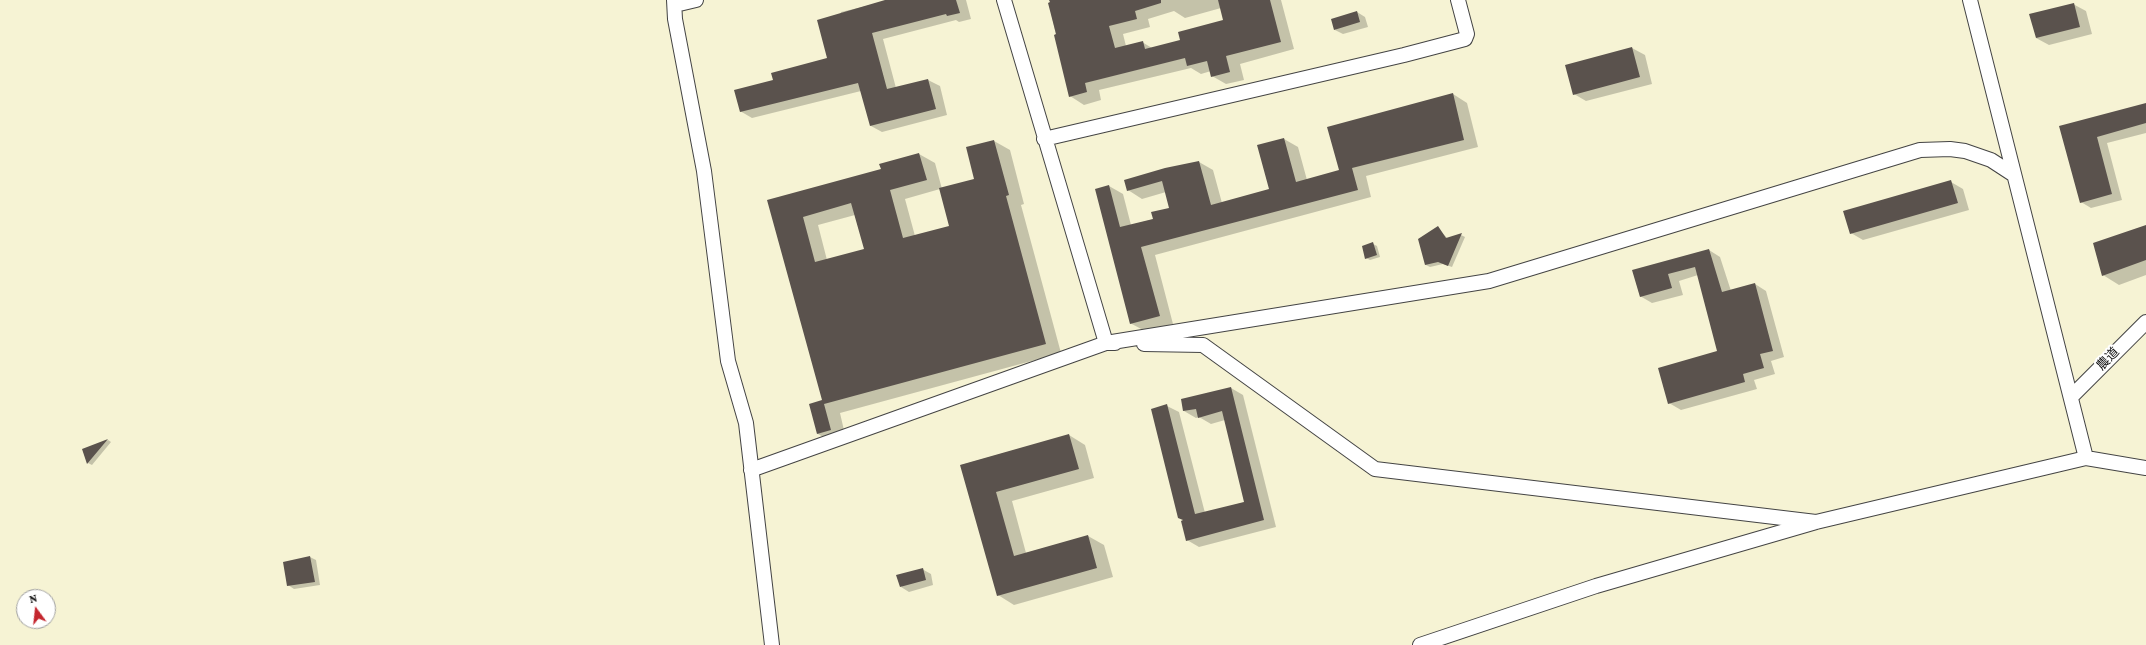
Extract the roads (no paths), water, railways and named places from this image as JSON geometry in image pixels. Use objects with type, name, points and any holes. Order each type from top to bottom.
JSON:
[{"type":"street","points":[[696,0],[674,2],[674,19],[704,171],[728,361],[746,423],[772,645]]},
{"type":"street","points":[[1004,0],[1044,139],[1106,343]]},
{"type":"street","points":[[1044,139],[1397,57],[1465,39],[1468,34],[1458,0]]},
{"type":"street","points":[[1970,0],[2086,458]]},
{"type":"street","points":[[751,470],[1106,343],[1489,281],[1920,150],[1950,149],[1978,155],[1997,163],[2014,175]]},
{"type":"street","name":"農道","points":[[2070,397],[2146,322]]},
{"type":"street","points":[[1106,343],[1203,345],[1376,469],[1816,522]]},
{"type":"street","points":[[1420,645],[1596,586],[1816,522],[2086,458],[2146,468]]}]
